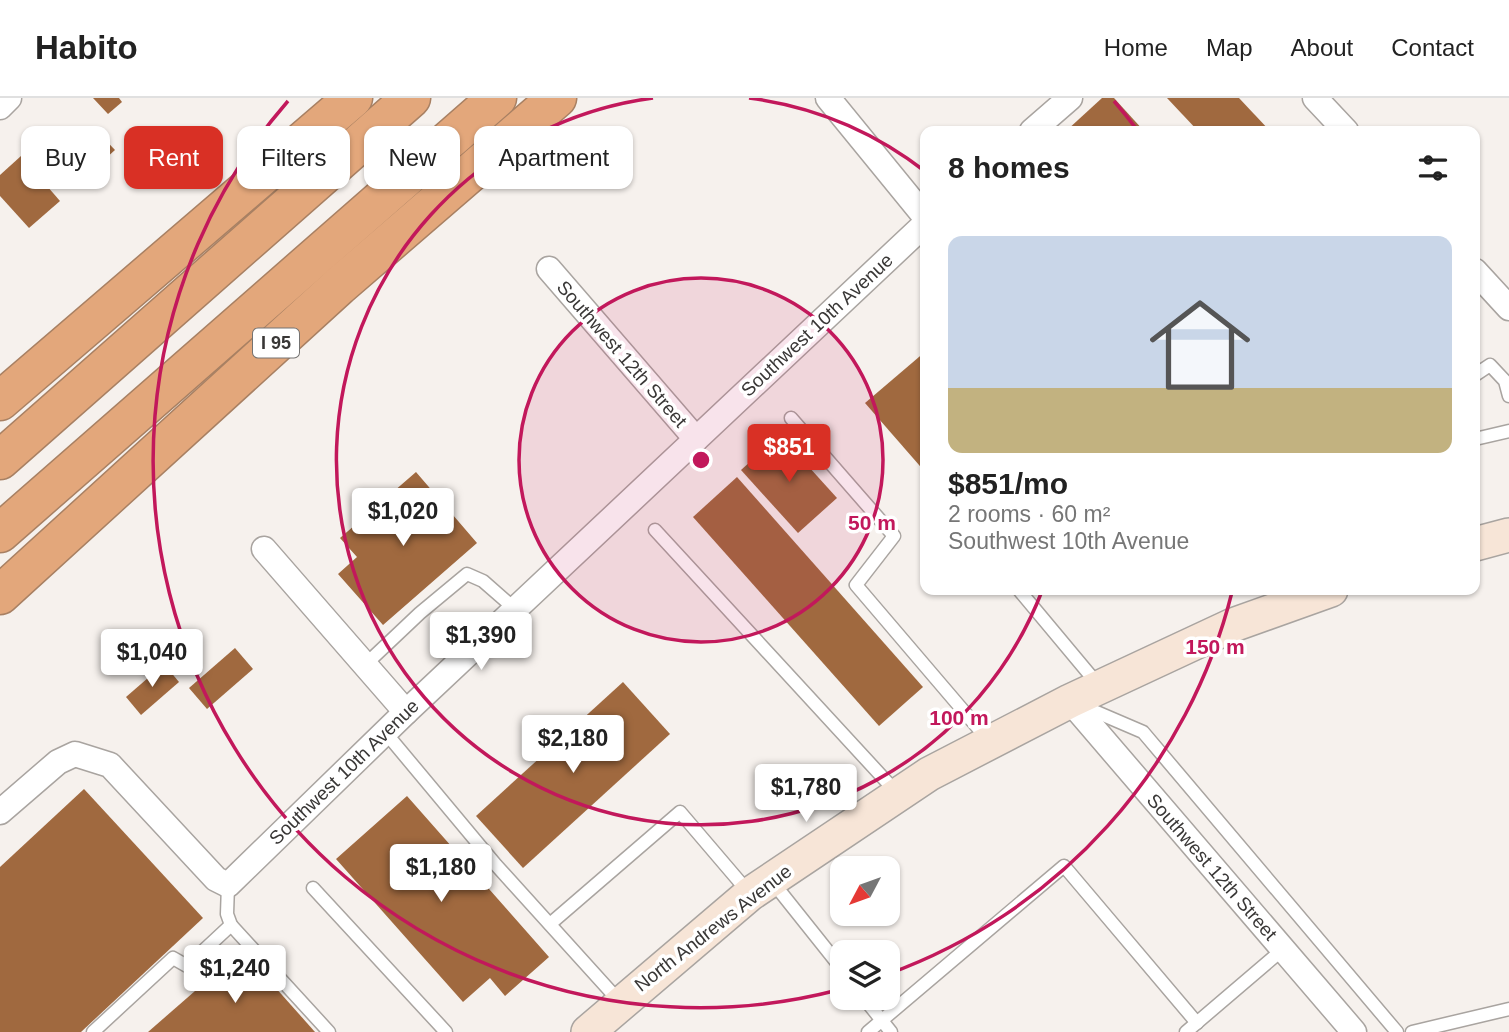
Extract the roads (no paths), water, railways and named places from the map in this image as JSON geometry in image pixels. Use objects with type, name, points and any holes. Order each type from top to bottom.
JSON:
[{"type":"highway","points":[[0,401],[353,98]]},
{"type":"highway","points":[[0,460],[411,98]]},
{"type":"highway","points":[[0,533],[497,98]]},
{"type":"highway","name":"I 95","points":[[0,595],[369,259],[557,98]]},
{"type":"main road","points":[[1480,543],[1509,535]]},
{"type":"main road","name":"North Andrews Avenue","points":[[588,1032],[620,1002],[761,887],[929,774],[1070,701],[1233,625],[1317,595]]},
{"type":"street","points":[[0,107],[9,98]]},
{"type":"street","points":[[828,98],[920,213]]},
{"type":"street","points":[[1045,126],[1070,98]]},
{"type":"street","points":[[1315,98],[1341,126]]},
{"type":"street","name":"Southwest 10th Avenue","points":[[228,885],[385,732],[920,226]]},
{"type":"street","name":"Southwest 12th Street","points":[[548,269],[696,439]]},
{"type":"street","points":[[1480,276],[1509,308]]},
{"type":"street","points":[[264,549],[406,712]]},
{"type":"street","name":"Southwest 12th Street","points":[[1070,701],[1354,1032]]},
{"type":"street","points":[[0,812],[58,762],[75,754],[110,765],[216,879],[228,885]]},
{"type":"lane","points":[[1480,372],[1490,365],[1504,381],[1509,396]]},
{"type":"lane","points":[[791,418],[894,536],[856,585],[990,742]]},
{"type":"lane","points":[[1480,438],[1509,431]]},
{"type":"lane","points":[[655,530],[898,795]]},
{"type":"lane","points":[[365,665],[420,613],[467,574],[483,581],[515,609]]},
{"type":"lane","points":[[1023,595],[1100,687]]},
{"type":"lane","points":[[1070,701],[1143,732],[1397,1032]]},
{"type":"lane","points":[[385,732],[620,1002]]},
{"type":"lane","points":[[550,924],[680,812],[761,887],[830,958]]},
{"type":"lane","points":[[869,1032],[1064,866],[1197,1023]]},
{"type":"lane","points":[[228,885],[227,914],[231,925],[329,1032]]},
{"type":"lane","points":[[313,888],[446,1032]]},
{"type":"lane","points":[[93,1032],[173,958],[187,966],[231,925]]},
{"type":"lane","points":[[1186,1032],[1282,950]]},
{"type":"lane","points":[[1412,1032],[1509,1009]]},
{"type":"lane","points":[[873,1010],[891,1032]]}]
